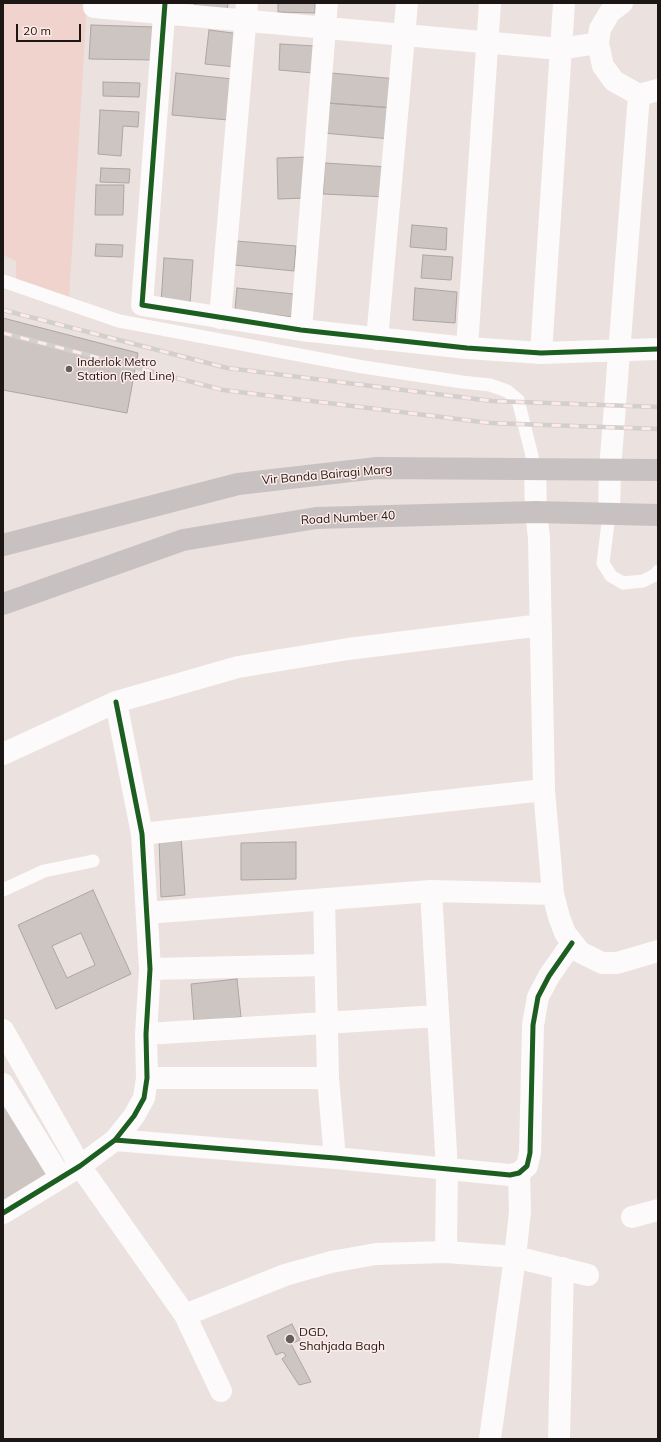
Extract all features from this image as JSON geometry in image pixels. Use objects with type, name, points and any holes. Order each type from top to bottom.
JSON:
[{"type":"main road","name":"Vir Banda Bairagi Marg","points":[[3,545],[238,484],[377,468],[658,470]]},
{"type":"main road","name":"Road Number 40","points":[[3,604],[183,540],[316,518],[536,512],[658,515]]},
{"type":"street","points":[[302,330],[327,3]]},
{"type":"street","points":[[377,339],[407,3]]},
{"type":"street","points":[[467,348],[490,3]]},
{"type":"street","points":[[541,353],[564,3]]},
{"type":"street","points":[[609,514],[610,470],[620,351],[649,93],[614,82],[603,66],[598,43],[600,29],[610,12],[622,3]]},
{"type":"street","points":[[94,7],[246,11],[324,27],[405,36],[560,49],[598,43]]},
{"type":"street","points":[[164,9],[142,305],[302,330],[467,348],[541,353],[658,349]]},
{"type":"street","points":[[220,318],[246,11]]},
{"type":"street","points":[[535,468],[536,512],[539,538],[544,790],[553,894],[559,916],[566,933],[580,952],[602,963],[617,963],[658,951]]},
{"type":"street","points":[[3,754],[116,702],[238,667],[348,649],[541,625]]},
{"type":"street","points":[[3,1213],[80,1166],[115,1140],[134,1116],[144,1098],[147,1078],[146,1034],[150,969],[142,834],[116,702]]},
{"type":"street","points":[[142,834],[544,790]]},
{"type":"street","points":[[147,913],[430,891],[553,894]]},
{"type":"street","points":[[430,891],[447,1170],[446,1252]]},
{"type":"street","points":[[324,899],[328,1078],[335,1158]]},
{"type":"street","points":[[115,1140],[335,1158],[447,1170],[510,1175],[519,1173],[527,1166],[530,1153],[533,1025],[538,997],[548,976],[572,943]]},
{"type":"street","points":[[150,969],[325,965]]},
{"type":"street","points":[[146,1034],[438,1016]]},
{"type":"street","points":[[3,1030],[80,1166],[185,1315],[221,1391]]},
{"type":"street","points":[[147,1078],[328,1078]]},
{"type":"street","points":[[3,1084],[61,1178]]},
{"type":"street","points":[[490,1439],[520,1212],[519,1173]]},
{"type":"street","points":[[632,1217],[658,1210]]},
{"type":"street","points":[[185,1315],[285,1275],[331,1262],[376,1254],[446,1252],[515,1257],[588,1275]]},
{"type":"street","points":[[559,1439],[563,1268]]},
{"type":"lane","points":[[3,281],[119,321],[363,367],[490,385],[507,390],[518,400],[535,468]]},
{"type":"lane","points":[[609,514],[603,563],[611,576],[623,583],[643,580],[657,574],[658,571]]},
{"type":"lane","points":[[3,890],[44,871],[94,861]]},
{"type":"shaded area","points":[[3,3],[87,3],[69,300],[16,286],[16,261],[3,255]]},
{"type":"building","points":[[195,3],[228,3],[227,13],[194,11]]},
{"type":"building","points":[[278,3],[315,3],[315,13],[278,12]]},
{"type":"building","points":[[91,25],[154,27],[154,60],[89,59]]},
{"type":"building","points":[[209,30],[240,34],[236,67],[205,64]]},
{"type":"building","points":[[280,44],[315,46],[313,73],[279,70]]},
{"type":"building","points":[[176,73],[232,79],[228,120],[172,115]]},
{"type":"building","points":[[331,73],[397,79],[394,108],[328,103]]},
{"type":"building","points":[[103,82],[140,83],[139,97],[103,96]]},
{"type":"building","points":[[326,103],[393,108],[391,139],[323,133]]},
{"type":"building","points":[[100,110],[139,112],[138,127],[123,126],[121,156],[98,154]]},
{"type":"building","points":[[306,157],[307,198],[278,199],[277,158]]},
{"type":"building","points":[[325,163],[389,167],[387,197],[323,194]]},
{"type":"building","points":[[101,168],[130,169],[129,183],[100,182]]},
{"type":"building","points":[[96,185],[124,185],[123,215],[95,215]]},
{"type":"building","points":[[412,225],[447,228],[446,250],[410,247]]},
{"type":"building","points":[[236,241],[296,246],[294,271],[234,265]]},
{"type":"building","points":[[96,244],[123,245],[122,257],[95,256]]},
{"type":"building","points":[[423,255],[453,257],[451,280],[421,278]]},
{"type":"building","points":[[164,258],[193,260],[190,304],[161,303]]},
{"type":"building","points":[[237,288],[294,294],[292,317],[235,310]]},
{"type":"building","points":[[415,288],[457,292],[455,323],[413,320]]},
{"type":"building","name":"Inderlok Metro Station (Red Line)","points":[[3,318],[138,353],[127,413],[3,390]]},
{"type":"building","points":[[181,836],[185,895],[161,897],[159,839]]},
{"type":"building","points":[[296,842],[296,879],[241,880],[241,843]]},
{"type":"building","points":[[93,890],[131,974],[56,1009],[18,925]],"holes":[[[81,933],[95,965],[67,978],[52,946]]]},
{"type":"building","points":[[237,979],[241,1017],[194,1022],[191,984]]},
{"type":"building","points":[[3,1101],[48,1174],[3,1201]]},
{"type":"building","points":[[292,1324],[300,1340],[291,1344],[311,1382],[299,1385],[282,1359],[286,1356],[283,1352],[276,1355],[267,1336]]},
{"type":"railway","points":[[3,310],[227,368],[492,401],[658,407]]},
{"type":"railway","points":[[3,333],[223,390],[490,423],[658,429]]},
{"type":"cycle path","points":[[165,3],[142,305],[301,330],[467,348],[541,353],[658,349]]},
{"type":"cycle path","points":[[3,1213],[80,1166],[115,1140],[134,1116],[144,1098],[147,1078],[146,1034],[150,969],[142,834],[116,702]]},
{"type":"cycle path","points":[[115,1140],[335,1158],[510,1175],[519,1173],[527,1166],[530,1153],[533,1025],[538,997],[549,976],[572,943]]},
{"type":"place","name":"Inderlok Metro Station (Red Line)","points":[[69,369]]},
{"type":"place","name":"DGD, Shahjada Bagh","points":[[290,1339]]}]
